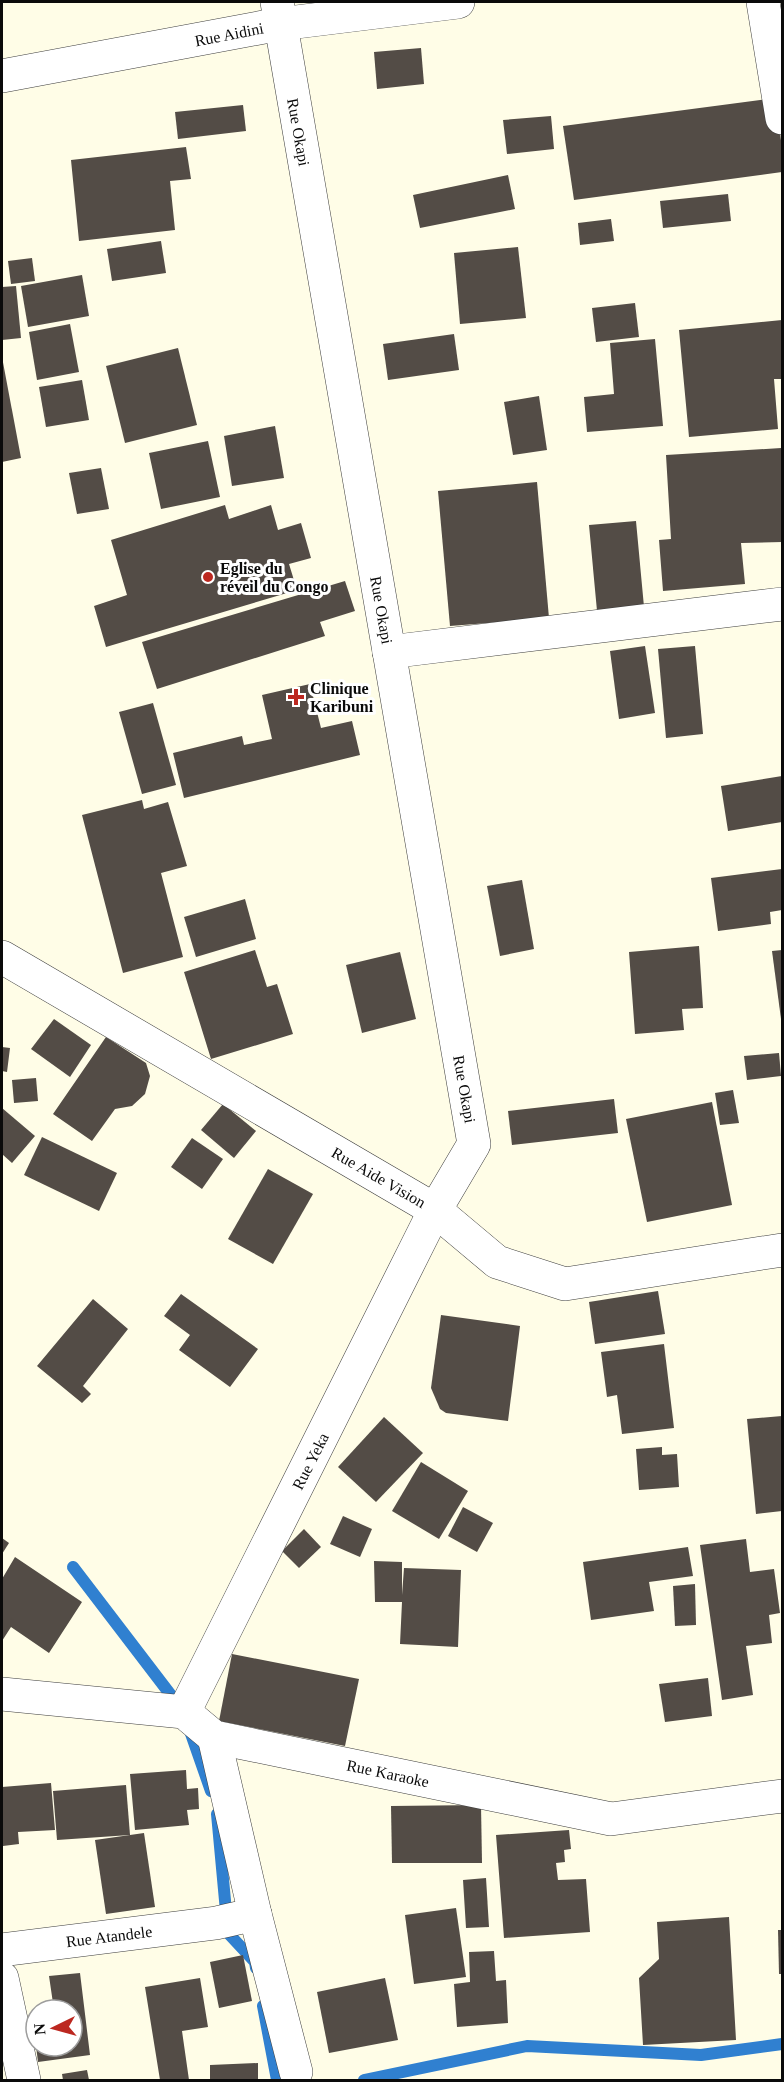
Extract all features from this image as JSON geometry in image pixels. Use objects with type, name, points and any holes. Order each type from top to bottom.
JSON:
[{"type":"street","name":"Rue Aidini","points":[[2,76],[278,13],[458,2]]},
{"type":"street","points":[[763,2],[783,118]]},
{"type":"street","name":"Rue Okapi","points":[[278,13],[474,1144],[435,1210]]},
{"type":"street","points":[[389,652],[783,604]]},
{"type":"street","name":"Rue Aide Vision","points":[[2,957],[435,1210],[497,1262],[565,1284],[783,1250]]},
{"type":"street","name":"Rue Yeka","points":[[184,1712],[435,1210]]},
{"type":"street","points":[[2,1694],[184,1712]]},
{"type":"street","name":"Rue Karaoke","points":[[184,1712],[214,1737],[611,1819],[783,1796]]},
{"type":"street","points":[[214,1737],[235,1918],[296,2072]]},
{"type":"street","name":"Rue Atandele","points":[[2,1950],[235,1918]]},
{"type":"street","points":[[2,1978],[24,2080]]},
{"type":"building","points":[[421,48],[424,84],[377,89],[374,52]]},
{"type":"building","points":[[776,98],[782,149],[782,172],[574,200],[563,126]]},
{"type":"building","points":[[243,105],[246,131],[178,139],[175,112]]},
{"type":"building","points":[[551,116],[554,149],[507,154],[503,120]]},
{"type":"building","points":[[186,147],[191,179],[170,181],[175,230],[79,241],[71,160]]},
{"type":"building","points":[[508,175],[515,209],[420,228],[413,195]]},
{"type":"building","points":[[728,194],[731,221],[663,228],[660,201]]},
{"type":"building","points":[[611,219],[614,241],[580,245],[578,223]]},
{"type":"building","points":[[161,241],[166,273],[112,281],[107,249]]},
{"type":"building","points":[[518,247],[526,318],[460,324],[454,253]]},
{"type":"building","points":[[32,258],[35,281],[11,284],[8,261]]},
{"type":"building","points":[[82,275],[89,316],[28,327],[21,286]]},
{"type":"building","points":[[16,286],[21,338],[2,340],[2,287]]},
{"type":"building","points":[[635,303],[639,337],[596,342],[592,308]]},
{"type":"building","points":[[782,320],[782,379],[774,379],[778,429],[689,437],[679,330]]},
{"type":"building","points":[[70,324],[79,372],[37,380],[29,332]]},
{"type":"building","points":[[454,334],[459,370],[388,380],[383,344]]},
{"type":"building","points":[[655,339],[663,426],[587,432],[584,397],[614,394],[610,343]]},
{"type":"building","points":[[178,348],[197,425],[125,443],[106,366]]},
{"type":"building","points":[[2,357],[21,458],[2,462]]},
{"type":"building","points":[[82,380],[89,420],[46,427],[39,387]]},
{"type":"building","points":[[539,396],[547,450],[513,455],[504,402]]},
{"type":"building","points":[[275,426],[284,478],[232,486],[224,436]]},
{"type":"building","points":[[208,441],[220,497],[161,509],[149,453]]},
{"type":"building","points":[[781,448],[782,542],[741,543],[745,584],[663,591],[659,540],[671,539],[666,455]]},
{"type":"building","points":[[101,468],[109,509],[77,514],[69,473]]},
{"type":"building","points":[[537,482],[549,618],[450,626],[438,491]]},
{"type":"building","name":"Eglise du réveil du Congo","points":[[225,505],[229,519],[271,505],[278,530],[301,523],[311,558],[289,564],[297,590],[106,647],[94,606],[127,595],[111,540]]},
{"type":"building","points":[[636,521],[644,607],[597,611],[589,525]]},
{"type":"building","points":[[345,581],[355,611],[320,622],[325,636],[157,689],[142,642]]},
{"type":"building","points":[[645,646],[655,713],[619,719],[610,651]]},
{"type":"building","points":[[695,646],[703,734],[666,738],[658,649]]},
{"type":"building","points":[[310,684],[321,728],[352,721],[360,755],[184,798],[173,753],[242,736],[244,745],[272,739],[262,695]]},
{"type":"building","points":[[153,703],[176,785],[142,794],[119,712]]},
{"type":"building","points":[[782,776],[782,822],[728,831],[721,786]]},
{"type":"building","points":[[142,800],[144,809],[168,802],[187,866],[161,873],[183,957],[123,973],[82,815]]},
{"type":"building","points":[[782,869],[782,910],[770,912],[771,924],[718,931],[711,878]]},
{"type":"building","points":[[522,880],[534,949],[500,956],[487,886]]},
{"type":"building","points":[[245,899],[256,939],[196,957],[184,917]]},
{"type":"building","points":[[699,946],[703,1008],[682,1009],[684,1030],[635,1034],[629,952]]},
{"type":"building","points":[[255,950],[267,987],[277,984],[293,1034],[211,1059],[184,972]]},
{"type":"building","points":[[782,950],[782,1019],[781,1019],[772,951]]},
{"type":"building","points":[[400,952],[416,1019],[362,1033],[346,965]]},
{"type":"building","points":[[54,1019],[91,1045],[70,1077],[31,1049]]},
{"type":"building","points":[[106,1037],[146,1063],[150,1076],[145,1094],[132,1106],[115,1109],[92,1141],[53,1114]]},
{"type":"building","points":[[2,1047],[10,1048],[7,1072],[2,1071]]},
{"type":"building","points":[[779,1053],[781,1076],[747,1080],[744,1056]]},
{"type":"building","points":[[36,1078],[38,1101],[14,1103],[12,1080]]},
{"type":"building","points":[[733,1090],[739,1123],[720,1125],[715,1093]]},
{"type":"building","points":[[614,1099],[618,1133],[512,1145],[508,1111]]},
{"type":"building","points":[[712,1102],[732,1205],[647,1222],[626,1119]]},
{"type":"building","points":[[223,1104],[256,1131],[234,1158],[201,1130]]},
{"type":"building","points":[[2,1108],[35,1136],[12,1163],[2,1154]]},
{"type":"building","points":[[42,1137],[117,1173],[99,1211],[24,1175]]},
{"type":"building","points":[[192,1138],[223,1159],[202,1189],[171,1167]]},
{"type":"building","points":[[268,1169],[313,1194],[273,1264],[228,1239]]},
{"type":"building","points":[[658,1291],[665,1334],[595,1344],[589,1302]]},
{"type":"building","points":[[181,1294],[258,1349],[230,1387],[179,1350],[190,1335],[164,1316]]},
{"type":"building","points":[[93,1299],[128,1329],[83,1386],[91,1394],[82,1403],[37,1366]]},
{"type":"building","points":[[441,1315],[520,1326],[508,1421],[446,1413],[440,1409],[431,1388]]},
{"type":"building","points":[[664,1344],[674,1428],[622,1434],[617,1395],[607,1397],[601,1352]]},
{"type":"building","points":[[782,1416],[782,1511],[756,1514],[747,1419]]},
{"type":"building","points":[[384,1417],[423,1453],[376,1502],[338,1467]]},
{"type":"building","points":[[662,1447],[662,1455],[677,1454],[679,1487],[639,1490],[636,1449]]},
{"type":"building","points":[[421,1462],[468,1491],[439,1539],[392,1511]]},
{"type":"building","points":[[463,1507],[493,1523],[477,1552],[448,1536]]},
{"type":"building","points":[[343,1516],[372,1529],[360,1557],[330,1544]]},
{"type":"building","points":[[304,1529],[321,1547],[299,1568],[282,1551]]},
{"type":"building","points":[[2,1538],[9,1543],[2,1554]]},
{"type":"building","points":[[746,1539],[750,1572],[774,1569],[780,1613],[769,1615],[772,1643],[746,1646],[753,1695],[722,1700],[700,1545]]},
{"type":"building","points":[[688,1547],[693,1576],[649,1582],[654,1611],[591,1620],[583,1562]]},
{"type":"building","points":[[15,1557],[82,1602],[49,1653],[11,1627],[2,1641],[2,1579]]},
{"type":"building","points":[[374,1561],[402,1562],[402,1595],[404,1568],[461,1570],[458,1647],[400,1644],[402,1602],[375,1602]]},
{"type":"building","points":[[695,1584],[696,1625],[675,1626],[673,1586]]},
{"type":"building","points":[[232,1654],[359,1679],[345,1746],[219,1721]]},
{"type":"building","points":[[708,1678],[712,1716],[665,1722],[659,1684]]},
{"type":"building","points":[[186,1770],[187,1789],[198,1788],[199,1809],[187,1810],[189,1825],[135,1830],[130,1774]]},
{"type":"building","points":[[51,1783],[55,1830],[18,1832],[19,1844],[3,1846],[2,1787]]},
{"type":"building","points":[[126,1785],[130,1835],[57,1840],[53,1791]]},
{"type":"building","points":[[481,1805],[482,1863],[392,1863],[391,1806]]},
{"type":"building","points":[[569,1830],[571,1849],[564,1850],[565,1862],[556,1863],[558,1880],[586,1879],[590,1932],[504,1938],[496,1835]]},
{"type":"building","points":[[144,1833],[155,1907],[106,1914],[95,1840]]},
{"type":"building","points":[[486,1878],[489,1927],[466,1928],[463,1880]]},
{"type":"building","points":[[456,1908],[466,1977],[414,1984],[405,1915]]},
{"type":"building","points":[[729,1917],[736,2040],[643,2045],[639,1978],[659,1959],[657,1922]]},
{"type":"building","points":[[778,1930],[782,1930],[782,1974],[779,1974]]},
{"type":"building","points":[[494,1951],[496,1981],[506,1980],[508,2023],[457,2027],[454,1984],[470,1982],[469,1952]]},
{"type":"building","points":[[243,1955],[252,2001],[219,2008],[210,1962]]},
{"type":"building","points":[[80,1973],[83,1998],[52,1998],[49,1976]]},
{"type":"building","points":[[200,1978],[208,2027],[182,2031],[189,2080],[160,2080],[145,1987]]},
{"type":"building","points":[[385,1978],[398,2040],[329,2053],[317,1992]]},
{"type":"building","points":[[84,2006],[90,2055],[84,2056]]},
{"type":"building","points":[[38,2058],[68,2058],[38,2062]]},
{"type":"building","points":[[258,2063],[258,2080],[210,2080],[210,2065]]},
{"type":"building","points":[[87,2070],[89,2080],[63,2080],[62,2074]]},
{"type":"waterway","points":[[73,1567],[180,1707]]},
{"type":"waterway","points":[[189,1728],[211,1791]]},
{"type":"waterway","points":[[217,1814],[228,1933],[255,1962],[256,1968]]},
{"type":"waterway","points":[[263,2006],[277,2080]]},
{"type":"waterway","points":[[364,2080],[527,2046],[701,2055],[782,2044]]},
{"type":"place","name":"Eglise du réveil du Congo","points":[[208,577]]},
{"type":"place","name":"Clinique Karibuni","points":[[296,697]]}]
